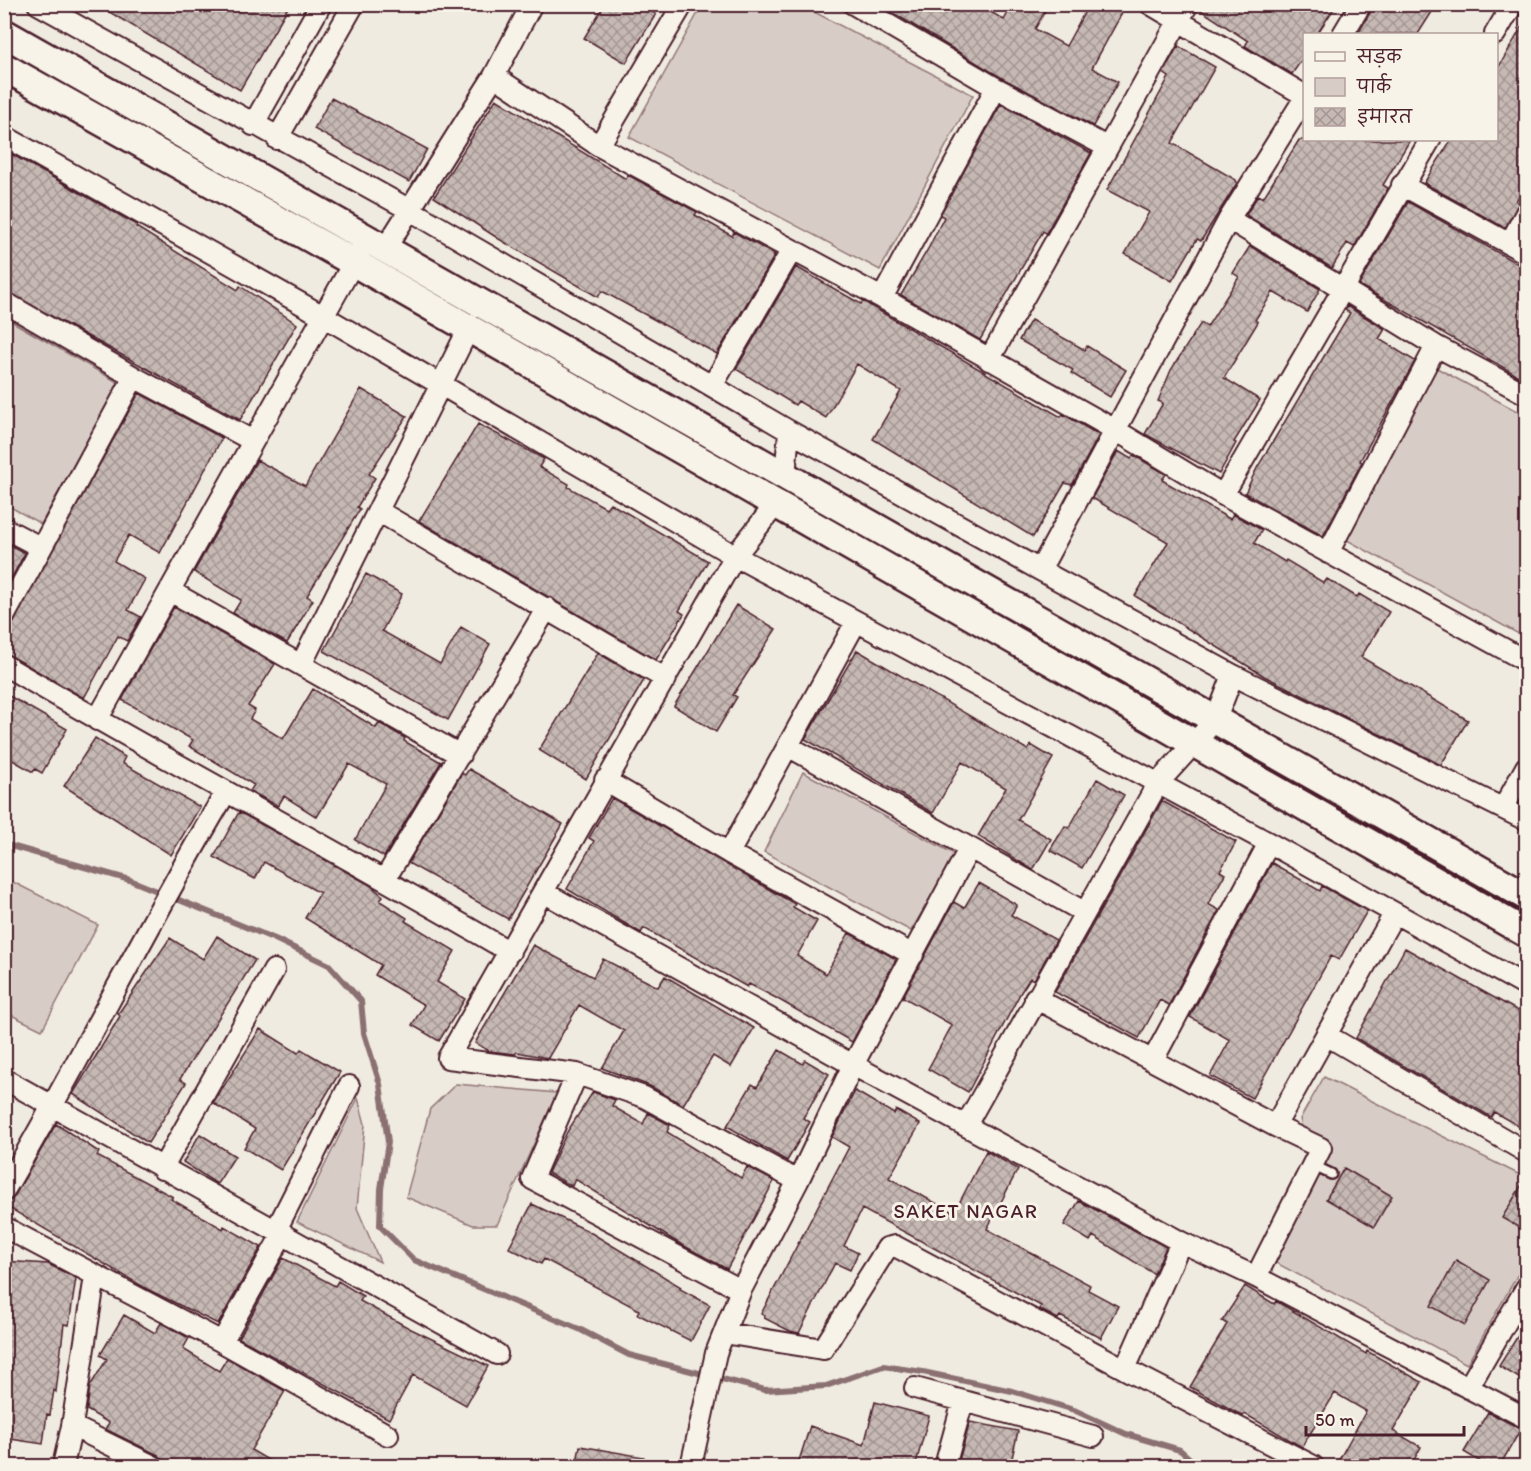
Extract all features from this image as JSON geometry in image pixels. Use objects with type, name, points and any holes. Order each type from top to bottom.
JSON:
[{"type":"main road","points":[[4,33],[368,250],[468,330],[1527,933]]},
{"type":"main road","points":[[4,67],[368,250],[785,476],[1527,896]]},
{"type":"main road","points":[[776,504],[785,476]]},
{"type":"street","points":[[38,4],[277,139],[410,210],[789,431],[1040,570],[1233,675],[1527,820]]},
{"type":"street","points":[[253,125],[321,4]]},
{"type":"street","points":[[277,139],[354,4]]},
{"type":"street","points":[[97,720],[323,316],[368,250],[410,210],[494,76],[532,4]]},
{"type":"street","points":[[598,146],[683,4]]},
{"type":"street","points":[[853,4],[996,88],[1107,147]]},
{"type":"street","points":[[1150,4],[1184,12],[1303,96]]},
{"type":"street","points":[[1344,33],[1361,4]]},
{"type":"street","points":[[1496,33],[1513,4]]},
{"type":"street","points":[[988,360],[1184,12]]},
{"type":"street","points":[[494,76],[598,146],[882,298],[1117,431],[1223,495],[1527,661]]},
{"type":"street","points":[[882,298],[996,88]]},
{"type":"street","points":[[1040,570],[1117,431],[1229,219],[1303,100]]},
{"type":"street","points":[[4,136],[323,316],[735,556],[1269,843],[1527,986]]},
{"type":"street","points":[[1223,495],[1402,184],[1429,141]]},
{"type":"street","points":[[1402,184],[1518,248],[1527,213]]},
{"type":"street","points":[[1229,219],[1436,346],[1527,394]]},
{"type":"street","points":[[712,386],[792,250]]},
{"type":"street","points":[[4,302],[134,377],[253,441]]},
{"type":"street","points":[[301,665],[439,384],[468,330]]},
{"type":"street","points":[[1328,553],[1436,346]]},
{"type":"street","points":[[4,616],[134,377]]},
{"type":"street","points":[[785,476],[789,431]]},
{"type":"street","points":[[776,504],[735,556],[666,679],[604,780],[510,952],[448,1058],[577,1074],[644,1097],[798,1181]]},
{"type":"street","points":[[378,511],[666,679]]},
{"type":"street","points":[[4,528],[40,547]]},
{"type":"street","points":[[170,591],[460,755]]},
{"type":"street","points":[[386,879],[547,608]]},
{"type":"street","points":[[729,853],[856,622]]},
{"type":"street","points":[[4,665],[97,720],[386,879],[510,952]]},
{"type":"street","points":[[966,1125],[1035,998],[1158,783],[1216,719],[1233,675]]},
{"type":"street","points":[[788,746],[1084,912]]},
{"type":"street","points":[[1504,807],[1527,767]]},
{"type":"street","points":[[604,780],[729,853],[913,955]]},
{"type":"street","points":[[4,1191],[54,1106],[158,908],[226,792]]},
{"type":"street","points":[[1153,1060],[1269,843]]},
{"type":"street","points":[[691,1467],[716,1353],[741,1290],[798,1181],[853,1065],[969,849]]},
{"type":"street","points":[[543,891],[853,1065],[1182,1242],[1256,1277],[1527,1418]]},
{"type":"street","points":[[1275,1126],[1395,914]]},
{"type":"street","points":[[162,1169],[274,970]]},
{"type":"street","points":[[1035,998],[1275,1126],[1321,1148],[1256,1277]]},
{"type":"street","points":[[1326,1035],[1527,1152]]},
{"type":"street","points":[[577,1074],[532,1179],[741,1290]]},
{"type":"street","points":[[4,1079],[497,1354]]},
{"type":"street","points":[[222,1342],[349,1086]]},
{"type":"street","points":[[4,1227],[222,1342],[388,1435]]},
{"type":"street","points":[[1125,1369],[1182,1242]]},
{"type":"street","points":[[724,1333],[823,1349],[887,1248],[895,1246],[1313,1467]]},
{"type":"street","points":[[63,1467],[72,1426],[95,1276]]},
{"type":"street","points":[[1468,1388],[1527,1288]]},
{"type":"street","points":[[915,1388],[1093,1436]]},
{"type":"street","points":[[945,1467],[963,1401]]},
{"type":"street","points":[[72,1426],[153,1467]]},
{"type":"lane","points":[[1312,1165],[1331,1174]]},
{"type":"green space","points":[[703,4],[801,5],[973,95],[880,270],[629,137]]},
{"type":"green space","points":[[4,317],[119,383],[41,524],[5,504]]},
{"type":"green space","points":[[1435,367],[1526,416],[1526,638],[1347,540]]},
{"type":"green space","points":[[803,772],[956,855],[911,931],[764,852]]},
{"type":"green space","points":[[5,878],[98,925],[42,1030],[5,1012]]},
{"type":"green space","points":[[1324,1077],[1526,1178],[1526,1260],[1467,1364],[1263,1256],[1310,1157],[1300,1119]]},
{"type":"green space","points":[[456,1084],[557,1093],[497,1225],[473,1225],[406,1197],[430,1109]]},
{"type":"green space","points":[[358,1098],[365,1124],[357,1208],[380,1262],[297,1222]]},
{"type":"building","points":[[96,4],[290,4],[240,90]]},
{"type":"building","points":[[605,4],[657,4],[652,12],[656,14],[626,63],[584,38]]},
{"type":"building","points":[[878,4],[978,4],[1004,20],[1013,4],[1049,4],[1035,29],[1066,46],[1089,4],[1107,4],[1122,13],[1092,68],[1118,82],[1093,126],[1002,78]]},
{"type":"building","points":[[1200,4],[1337,4],[1318,33],[1303,33],[1303,58],[1292,74],[1245,46],[1248,41],[1199,9]]},
{"type":"building","points":[[1375,4],[1437,4],[1419,33],[1359,33]]},
{"type":"building","points":[[1527,18],[1527,183],[1516,201],[1520,203],[1505,228],[1424,183],[1450,141],[1498,141],[1498,68]]},
{"type":"building","points":[[1178,46],[1215,67],[1172,143],[1236,180],[1237,183],[1201,241],[1197,239],[1172,281],[1125,254],[1149,212],[1107,190],[1169,77],[1163,73]]},
{"type":"building","points":[[331,98],[427,149],[409,182],[314,129]]},
{"type":"building","points":[[496,99],[626,179],[628,175],[697,212],[695,215],[732,236],[734,232],[775,255],[717,354],[602,291],[598,297],[499,239],[434,197]]},
{"type":"building","points":[[1001,104],[1091,153],[1046,233],[1043,231],[980,340],[901,295],[928,249],[944,217],[940,215]]},
{"type":"building","points":[[1299,140],[1409,141],[1383,185],[1388,188],[1354,247],[1347,243],[1332,268],[1246,215],[1258,195],[1263,198]]},
{"type":"building","points":[[4,150],[137,225],[136,227],[238,290],[240,286],[297,324],[240,420],[4,290]]},
{"type":"building","points":[[1408,202],[1527,269],[1527,381],[1359,285]]},
{"type":"building","points":[[1250,246],[1320,289],[1307,312],[1273,292],[1255,320],[1258,322],[1224,378],[1260,400],[1234,442],[1236,443],[1219,474],[1145,434],[1163,403],[1158,401],[1171,370],[1201,323],[1207,327],[1239,277],[1233,273]]},
{"type":"building","points":[[796,267],[861,304],[863,301],[1061,417],[1063,414],[1099,435],[1072,485],[1065,483],[1033,537],[873,439],[901,391],[857,364],[826,418],[798,401],[795,405],[736,369]]},
{"type":"building","points":[[1347,306],[1385,329],[1379,339],[1415,361],[1360,461],[1362,462],[1323,536],[1245,493],[1257,468],[1350,313],[1345,310]]},
{"type":"building","points":[[1031,320],[1085,350],[1087,346],[1126,370],[1110,397],[1071,373],[1073,370],[1019,340]]},
{"type":"building","points":[[361,389],[407,416],[369,474],[375,478],[357,507],[360,509],[307,596],[313,600],[287,643],[233,613],[241,600],[194,572],[257,460],[305,486]]},
{"type":"building","points":[[139,393],[222,438],[160,553],[129,535],[114,561],[145,579],[128,610],[141,617],[127,641],[118,636],[84,698],[4,652],[4,638]]},
{"type":"building","points":[[478,424],[544,459],[539,467],[569,484],[568,487],[606,508],[610,503],[708,561],[679,611],[684,614],[656,660],[419,521]]},
{"type":"building","points":[[1118,451],[1131,459],[1133,455],[1166,474],[1162,480],[1228,518],[1230,519],[1233,514],[1262,530],[1254,543],[1285,562],[1286,560],[1324,583],[1327,579],[1357,597],[1359,594],[1389,612],[1361,657],[1468,720],[1441,765],[1264,676],[1135,596],[1168,542],[1092,498]]},
{"type":"building","points":[[4,542],[25,553],[5,590],[4,589]]},
{"type":"building","points":[[366,574],[402,594],[382,631],[440,664],[461,627],[490,644],[448,720],[324,651]]},
{"type":"building","points":[[736,605],[776,629],[733,695],[737,697],[716,732],[674,706]]},
{"type":"building","points":[[174,607],[275,664],[248,706],[255,710],[250,719],[283,739],[313,689],[376,728],[379,723],[405,738],[404,741],[441,762],[384,857],[355,840],[386,784],[349,764],[317,817],[284,796],[278,806],[250,791],[254,785],[189,746],[193,740],[122,700]]},
{"type":"building","points":[[857,650],[1028,750],[1031,745],[1053,758],[1018,820],[1051,839],[1033,870],[978,836],[1006,788],[962,762],[933,813],[805,739]]},
{"type":"building","points":[[598,653],[644,680],[586,779],[539,750]]},
{"type":"building","points":[[4,693],[67,729],[42,773],[35,769],[33,772],[4,755]]},
{"type":"building","points":[[95,738],[125,757],[122,763],[200,807],[171,855],[64,786]]},
{"type":"building","points":[[469,769],[563,824],[508,919],[408,863],[462,773],[465,775]]},
{"type":"building","points":[[1097,779],[1124,795],[1082,868],[1050,850],[1065,826],[1069,828]]},
{"type":"building","points":[[612,798],[795,904],[793,907],[817,921],[797,956],[826,974],[849,933],[896,959],[852,1042],[776,998],[749,984],[747,987],[644,928],[641,933],[567,889],[594,841],[589,838]]},
{"type":"building","points":[[1162,801],[1236,842],[1220,871],[1225,874],[1208,904],[1219,910],[1169,1005],[1160,1000],[1139,1038],[1055,992]]},
{"type":"building","points":[[239,812],[370,885],[383,896],[380,901],[407,918],[405,921],[455,951],[437,982],[465,999],[439,1041],[412,1025],[424,1005],[375,975],[381,965],[305,918],[320,893],[264,862],[255,879],[214,857]]},
{"type":"building","points":[[1272,863],[1320,891],[1322,886],[1367,911],[1339,960],[1331,956],[1252,1098],[1210,1076],[1230,1040],[1190,1017]]},
{"type":"building","points":[[979,883],[1017,905],[1011,915],[1056,940],[1034,980],[1030,978],[1021,992],[968,1092],[928,1069],[952,1025],[903,997],[954,902],[964,908]]},
{"type":"building","points":[[217,936],[255,960],[180,1079],[186,1083],[148,1143],[73,1094],[120,1016],[118,1014],[170,938],[203,959]]},
{"type":"building","points":[[533,945],[593,977],[603,959],[658,987],[665,976],[754,1028],[731,1067],[713,1056],[683,1105],[650,1086],[602,1068],[624,1031],[579,1005],[548,1058],[517,1052],[515,1054],[489,1051],[475,1043]]},
{"type":"building","points":[[1405,948],[1527,1016],[1527,1053],[1520,1064],[1527,1068],[1527,1131],[1494,1112],[1491,1117],[1356,1038]]},
{"type":"building","points":[[260,1029],[298,1053],[301,1049],[340,1072],[281,1170],[244,1148],[255,1129],[213,1103]]},
{"type":"building","points":[[779,1050],[803,1064],[805,1060],[829,1074],[803,1118],[810,1122],[787,1161],[727,1126],[752,1084],[757,1087]]},
{"type":"building","points":[[855,1091],[894,1114],[896,1110],[920,1124],[889,1178],[954,1213],[986,1151],[1018,1169],[987,1229],[1090,1285],[1088,1290],[1118,1306],[1101,1338],[1060,1316],[1058,1319],[1039,1309],[1041,1306],[862,1209],[844,1246],[858,1253],[850,1270],[835,1263],[799,1333],[764,1318],[765,1316],[761,1314],[849,1147],[832,1137]]},
{"type":"building","points":[[593,1092],[615,1100],[612,1106],[643,1124],[648,1113],[670,1125],[667,1132],[741,1178],[747,1167],[774,1181],[727,1269],[675,1241],[575,1179],[572,1186],[548,1173],[567,1132]]},
{"type":"building","points":[[56,1124],[99,1152],[97,1156],[173,1197],[171,1199],[223,1229],[224,1226],[261,1247],[218,1324],[147,1289],[4,1205],[14,1197]]},
{"type":"building","points":[[200,1134],[235,1156],[217,1184],[183,1162]]},
{"type":"building","points":[[1344,1168],[1392,1196],[1374,1227],[1326,1199]]},
{"type":"building","points":[[1527,1176],[1527,1232],[1502,1218]]},
{"type":"building","points":[[1079,1201],[1166,1247],[1154,1274],[1093,1236],[1090,1241],[1064,1225]]},
{"type":"building","points":[[532,1204],[588,1231],[681,1287],[680,1289],[710,1305],[691,1341],[637,1314],[639,1310],[544,1259],[541,1264],[509,1248]]},
{"type":"building","points":[[283,1258],[335,1286],[338,1281],[363,1296],[360,1301],[409,1328],[488,1366],[466,1405],[413,1375],[389,1419],[239,1338]]},
{"type":"building","points":[[1456,1260],[1490,1280],[1465,1325],[1431,1306]]},
{"type":"building","points":[[4,1261],[48,1264],[76,1278],[69,1325],[64,1324],[56,1392],[54,1390],[50,1415],[47,1414],[43,1444],[4,1438]]},
{"type":"building","points":[[1245,1286],[1274,1304],[1276,1301],[1366,1354],[1367,1351],[1422,1382],[1393,1431],[1421,1447],[1410,1467],[1335,1467],[1366,1411],[1335,1393],[1302,1447],[1245,1414],[1243,1416],[1190,1387],[1227,1324],[1222,1321]]},
{"type":"building","points":[[124,1315],[155,1333],[161,1323],[189,1338],[183,1349],[219,1371],[227,1358],[285,1391],[251,1450],[280,1467],[171,1467],[158,1455],[105,1429],[109,1423],[87,1410],[90,1386],[107,1359],[100,1355]]},
{"type":"building","points":[[1527,1321],[1527,1383],[1499,1366]]},
{"type":"building","points":[[875,1402],[929,1416],[915,1467],[797,1467],[810,1426],[864,1445]]},
{"type":"building","points":[[1488,1412],[1521,1429],[1499,1467],[1489,1467],[1464,1452]]},
{"type":"building","points":[[970,1422],[1018,1431],[1010,1467],[957,1467]]},
{"type":"building","points":[[580,1446],[644,1457],[643,1467],[576,1467]]},
{"type":"waterway","points":[[4,844],[130,880],[275,939],[329,965],[361,1001],[364,1033],[380,1084],[388,1142],[381,1189],[380,1226],[414,1260],[579,1329],[629,1355],[765,1390],[826,1386],[883,1366],[923,1372],[1012,1391],[1074,1410],[1126,1434],[1180,1450],[1198,1466]]},
{"type":"district","name":"SAKET NAGAR","points":[[966,1211]]}]
